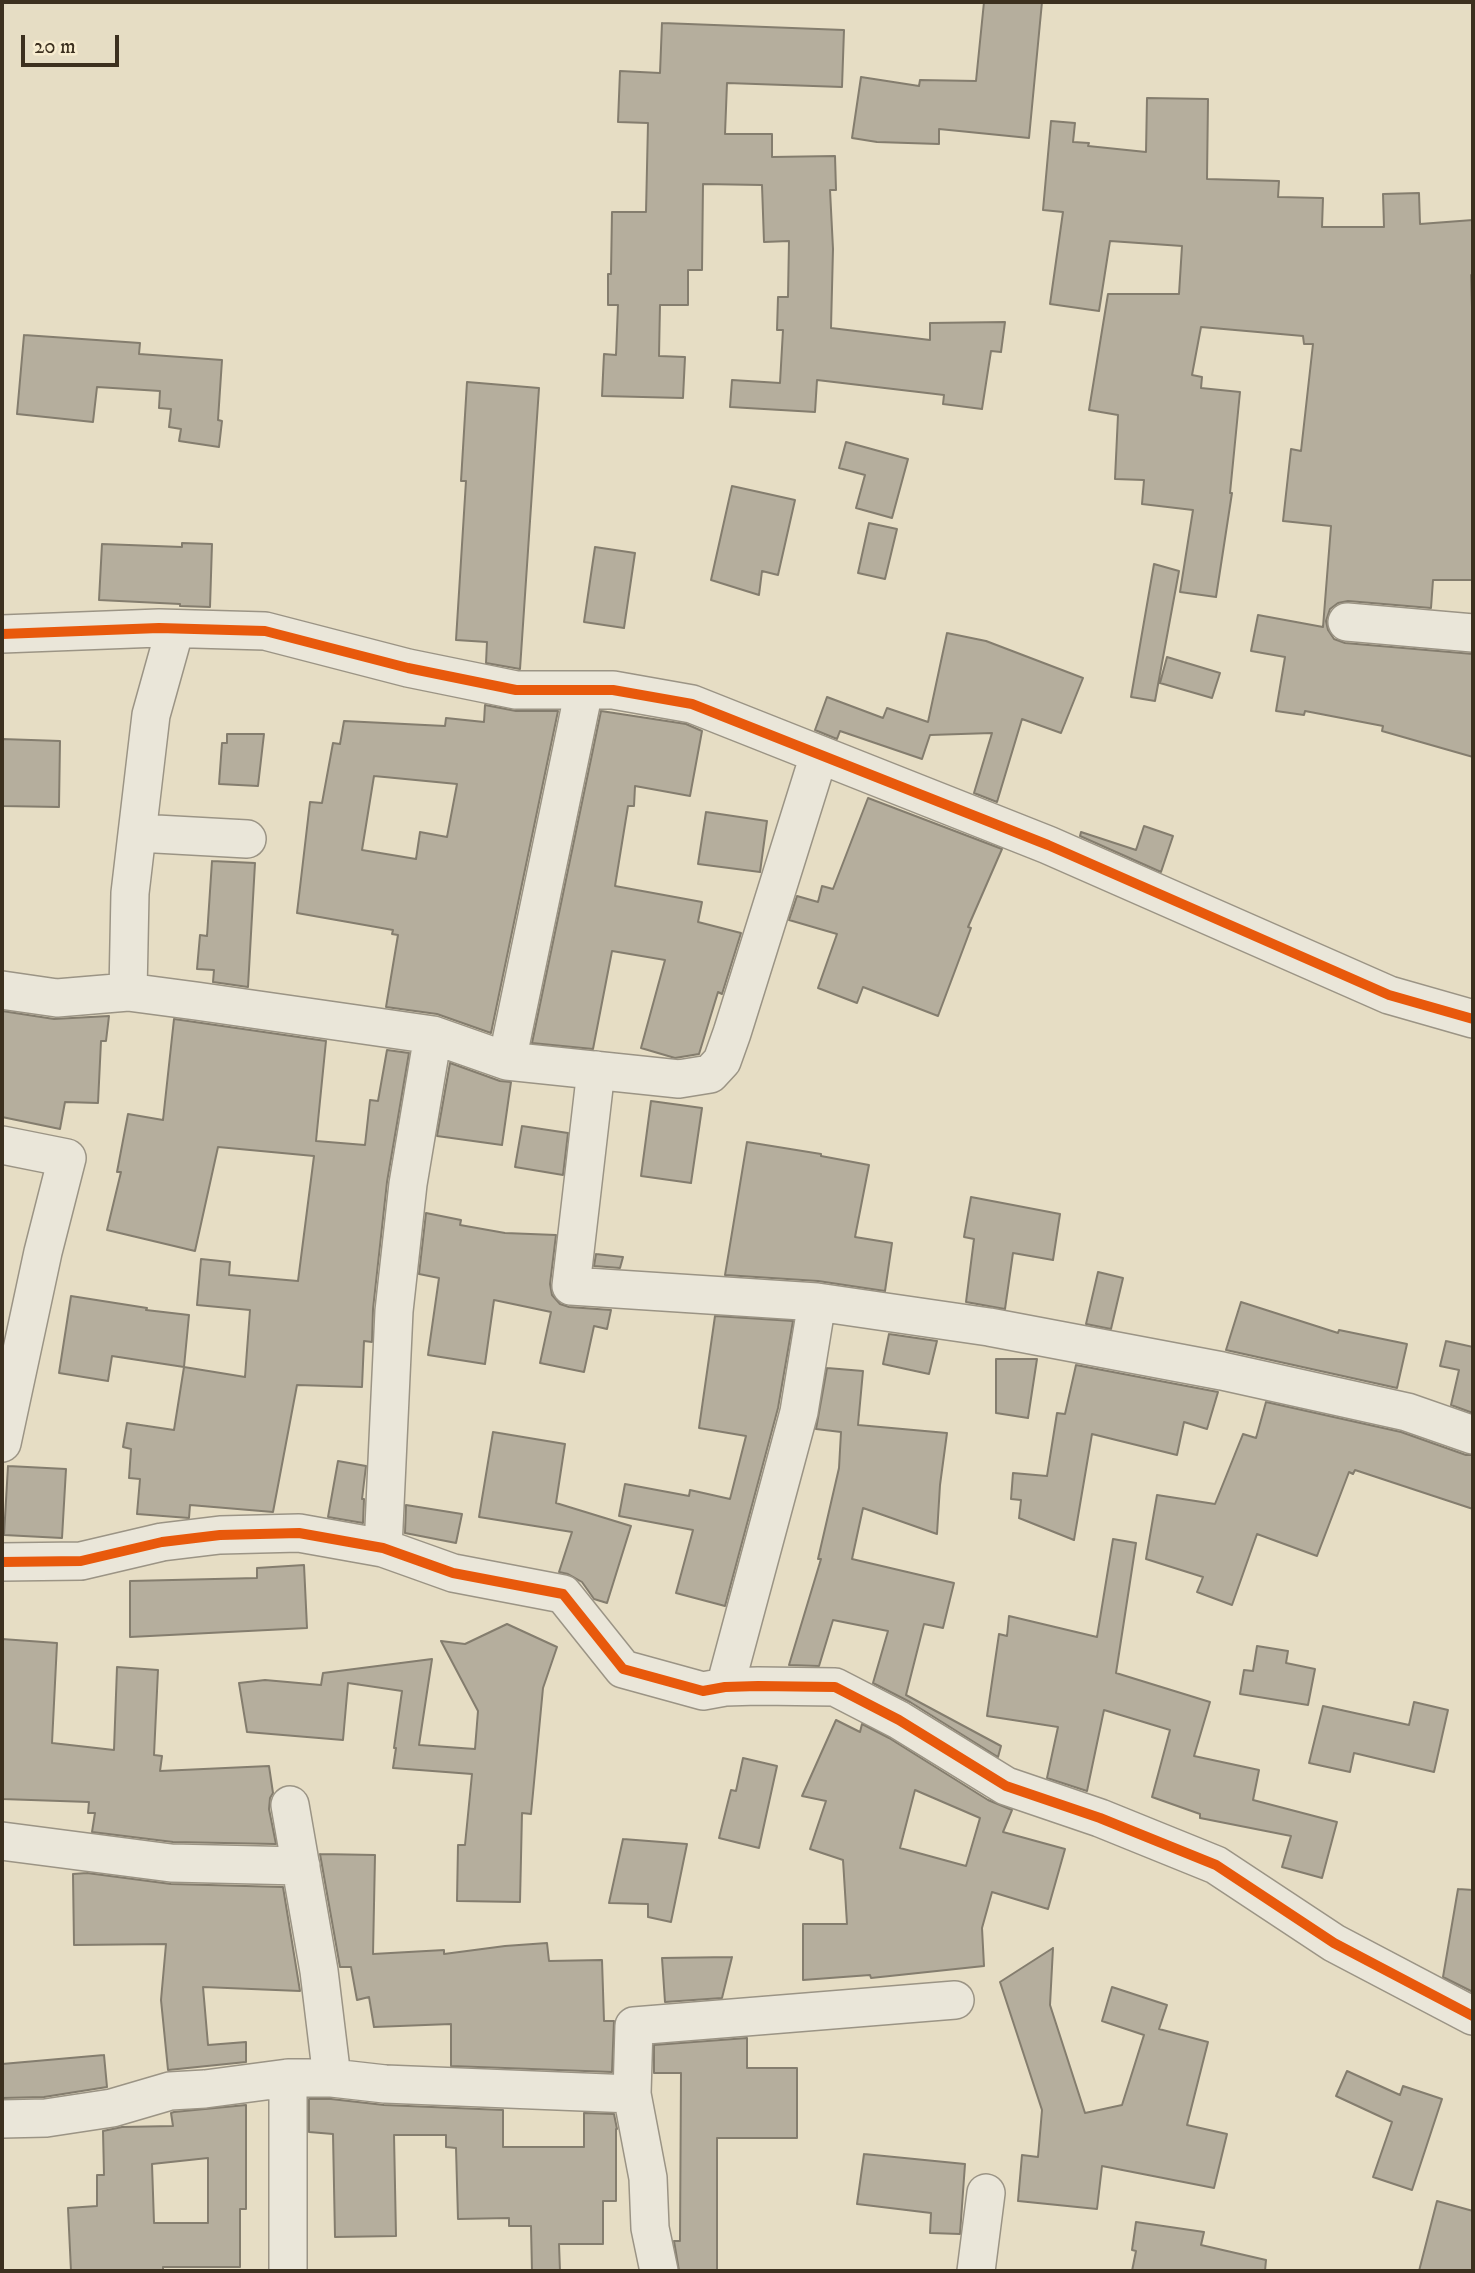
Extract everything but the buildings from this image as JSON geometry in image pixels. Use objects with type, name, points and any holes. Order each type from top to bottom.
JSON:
[{"type":"street","points":[[1347,622],[1473,633]]},
{"type":"street","points":[[2,634],[159,628],[265,631],[408,668],[516,690],[614,690],[691,704],[1048,845],[1389,995],[1473,1019]]},
{"type":"street","points":[[128,992],[130,893],[151,715],[175,629]]},
{"type":"street","points":[[507,1061],[584,690]]},
{"type":"street","points":[[2,990],[57,998],[128,992],[433,1035],[507,1061],[679,1079],[710,1074],[722,1061],[819,755]]},
{"type":"street","points":[[138,833],[247,839]]},
{"type":"street","points":[[383,1548],[394,1311],[408,1184],[433,1035]]},
{"type":"street","points":[[596,1070],[571,1286],[817,1302],[989,1327],[1222,1371],[1406,1412],[1473,1435]]},
{"type":"street","points":[[2,1145],[67,1158],[43,1252],[2,1443]]},
{"type":"street","points":[[725,1687],[799,1412],[817,1302]]},
{"type":"street","points":[[2,1562],[81,1561],[162,1542],[220,1535],[299,1532],[383,1548],[453,1573],[563,1594],[623,1669],[704,1691],[725,1687],[835,1687],[899,1720],[1006,1786],[1100,1818],[1216,1865],[1335,1943],[1473,2016]]},
{"type":"street","points":[[290,1805],[319,1971],[332,2078]]},
{"type":"street","points":[[2,1840],[171,1863],[301,1866]]},
{"type":"street","points":[[659,2271],[650,2228],[648,2178],[632,2094],[634,2026],[955,2000]]},
{"type":"street","points":[[288,2078],[288,2271]]},
{"type":"street","points":[[2,2119],[46,2118],[112,2108],[170,2091],[288,2078],[632,2094]]},
{"type":"street","points":[[976,2271],[986,2193]]},
{"type":"cycle path","points":[[2,634],[159,628],[265,631],[408,668],[516,690],[613,690],[692,704],[1048,845],[1389,995],[1473,1019]]},
{"type":"cycle path","points":[[2,1562],[81,1561],[162,1542],[220,1535],[299,1533],[383,1548],[453,1573],[563,1594],[623,1669],[703,1691],[725,1687],[835,1687],[899,1720],[1006,1786],[1100,1818],[1216,1865],[1334,1943],[1473,2016]]}]
